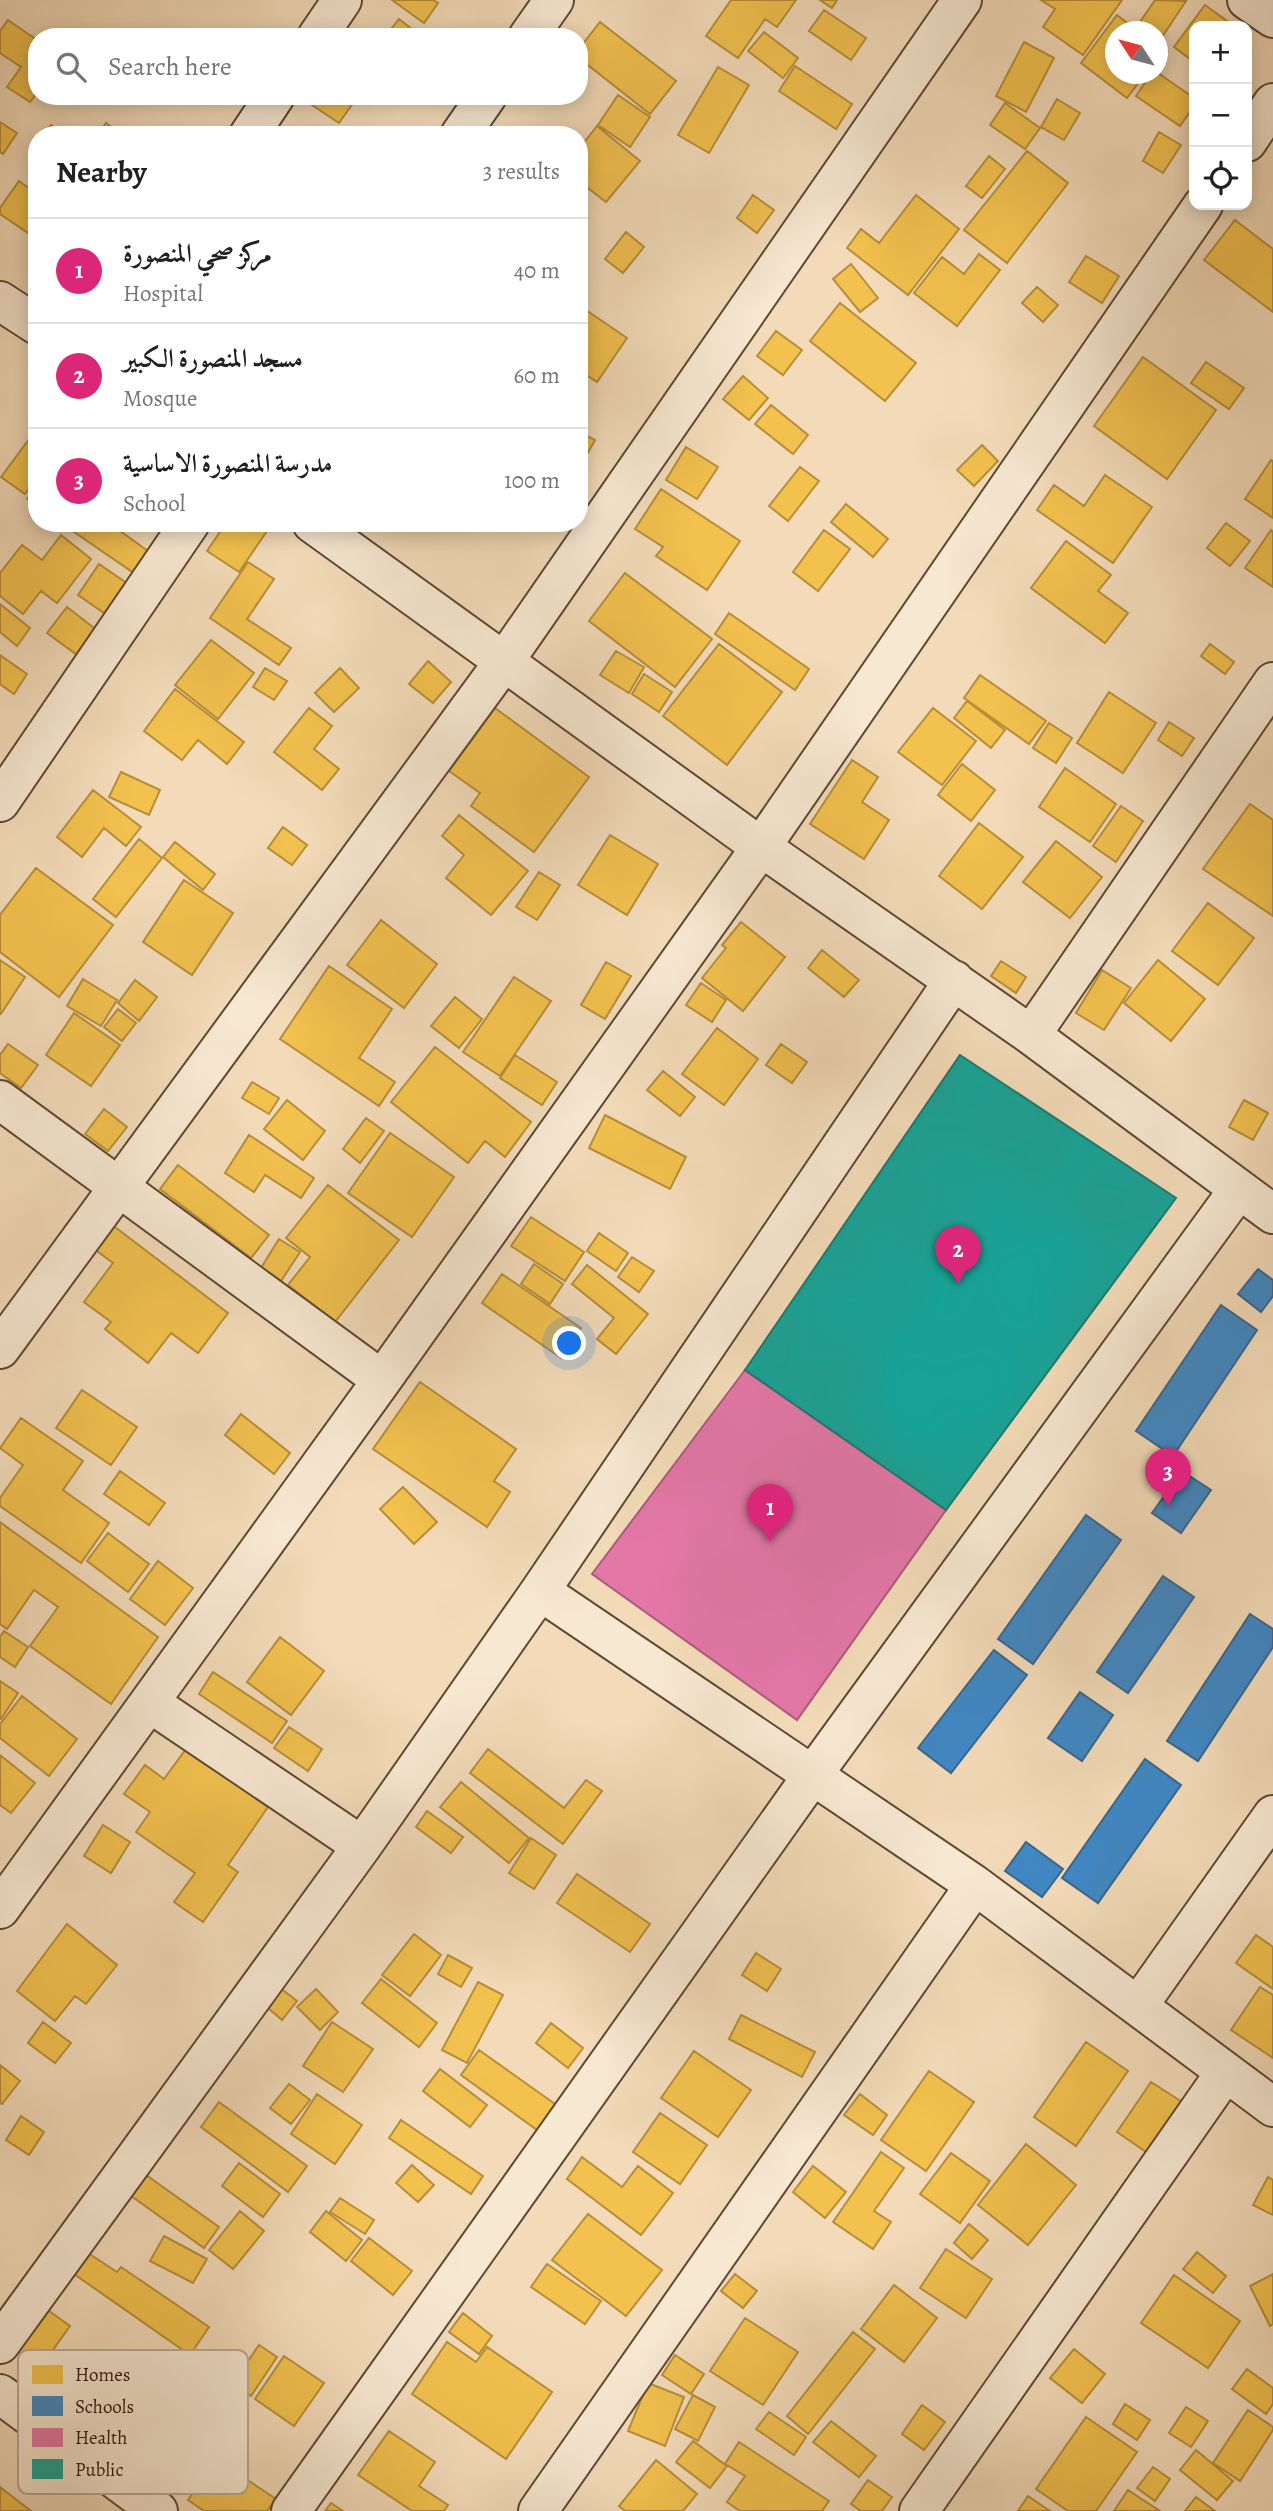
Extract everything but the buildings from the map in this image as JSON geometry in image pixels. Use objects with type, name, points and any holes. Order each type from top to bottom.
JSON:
[{"type":"street","points":[[323,28],[342,0]]},
{"type":"street","points":[[534,28],[554,0]]},
{"type":"street","points":[[0,1349],[503,663],[962,0]]},
{"type":"street","points":[[1247,0],[1273,18]]},
{"type":"street","points":[[1252,134],[1273,103]]},
{"type":"street","points":[[255,126],[269,105]]},
{"type":"street","points":[[466,126],[481,105]]},
{"type":"street","points":[[0,1909],[382,1380],[761,847],[1200,210]]},
{"type":"street","points":[[0,301],[28,319]]},
{"type":"street","points":[[0,802],[184,532]]},
{"type":"street","points":[[324,532],[761,847],[1031,1035],[1273,1214]]},
{"type":"street","points":[[1031,1035],[1273,682]]},
{"type":"street","points":[[0,2344],[362,1846],[540,1591],[954,980]]},
{"type":"street","points":[[0,1100],[382,1380]]},
{"type":"street","points":[[291,2511],[812,1776],[1239,1189]]},
{"type":"street","points":[[540,1591],[975,1885],[1273,2107]]},
{"type":"street","points":[[150,1703],[362,1846]]},
{"type":"street","points":[[1138,2006],[1273,1815]]},
{"type":"street","points":[[538,2511],[975,1885]]},
{"type":"street","points":[[919,2511],[1225,2073]]},
{"type":"street","points":[[0,2394],[18,2407]]},
{"type":"street","points":[[135,2494],[158,2511]]},
{"type":"place","name":"مسجد المنصورة الكبير","points":[[958,1284]]},
{"type":"place","name":"مدرسة المنصورة الاساسية","points":[[1168,1506]]},
{"type":"place","name":"مركز صحي المنصورة","points":[[770,1542]]}]
